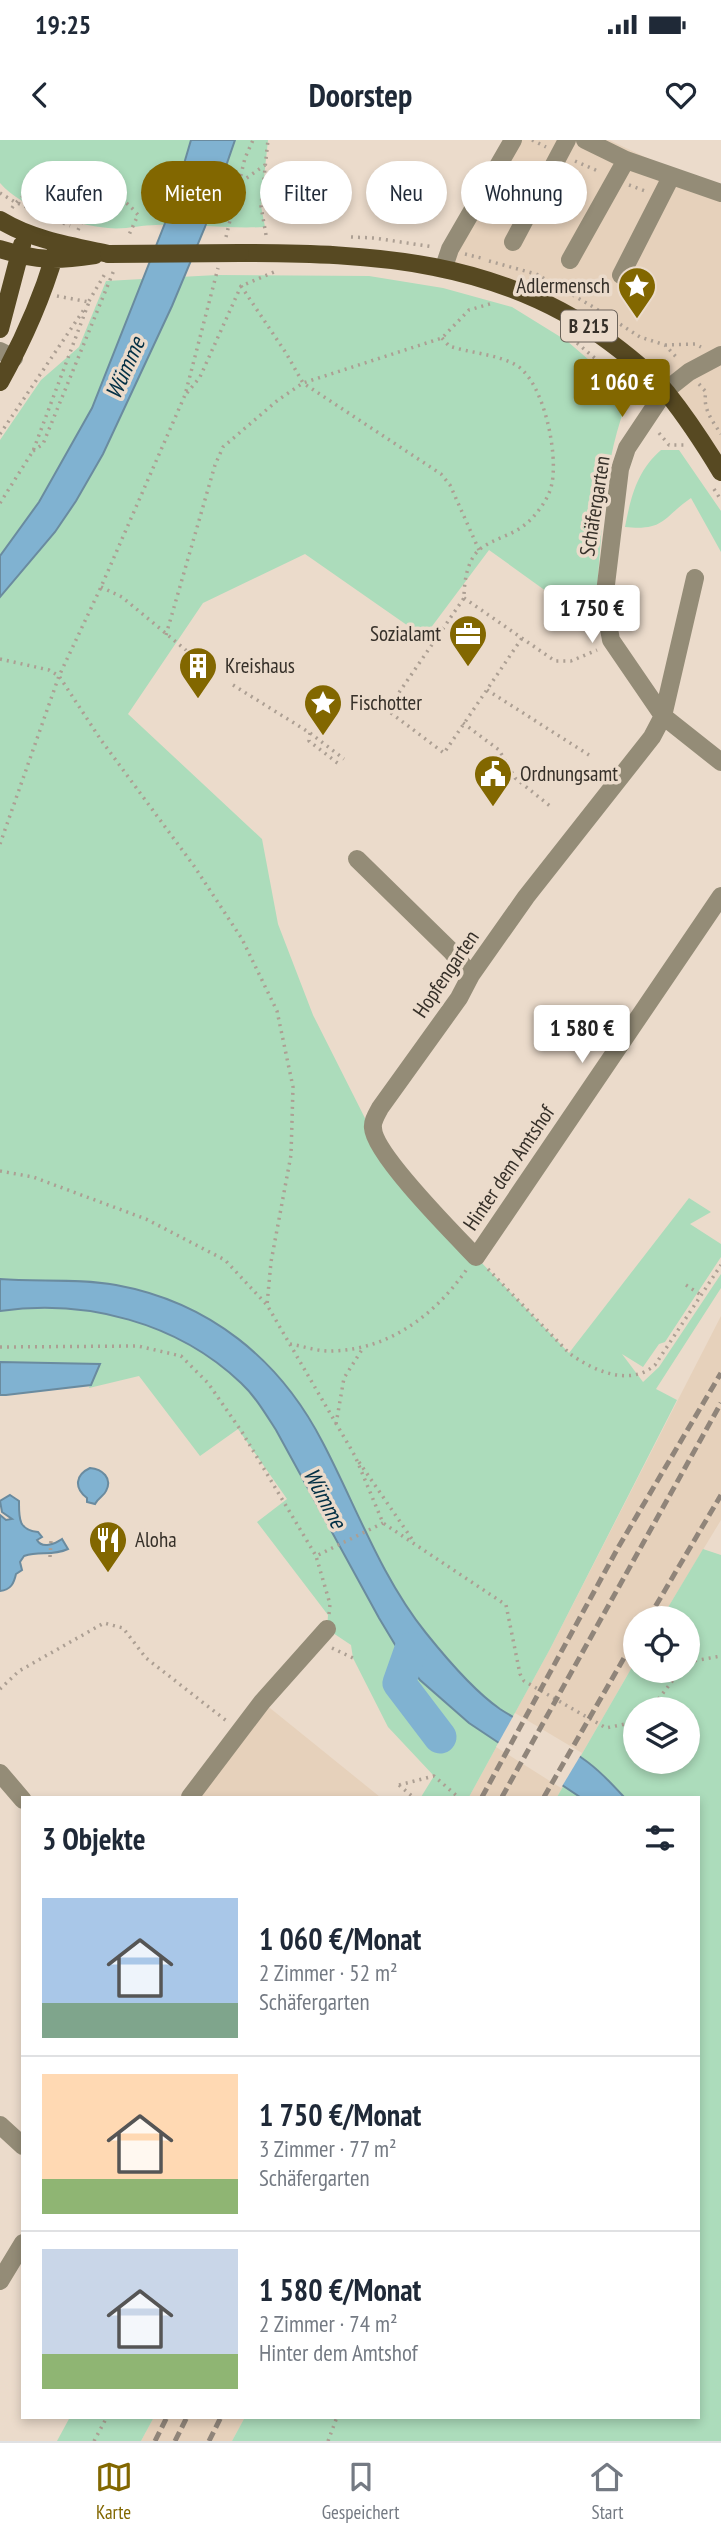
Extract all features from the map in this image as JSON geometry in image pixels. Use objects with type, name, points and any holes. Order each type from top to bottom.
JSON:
[{"type":"main road","name":"B 215","points":[[0,220],[56,252]]},
{"type":"main road","points":[[0,329],[25,233]]},
{"type":"main road","name":"B 215","points":[[0,249],[20,255],[56,252],[113,257],[240,253],[371,256],[444,267],[498,282],[541,300],[586,324],[634,360],[665,391],[698,435],[721,472]]},
{"type":"main road","points":[[0,382],[7,355],[56,252]]},
{"type":"street","points":[[444,267],[450,249],[513,140]]},
{"type":"street","points":[[513,243],[568,140]]},
{"type":"street","points":[[585,140],[626,160],[721,193]]},
{"type":"street","points":[[570,260],[626,160]]},
{"type":"street","points":[[621,275],[671,177]]},
{"type":"street","name":"Schäfergarten","points":[[719,355],[689,372],[665,391],[627,448],[620,470],[604,601],[611,640],[663,716],[721,762]]},
{"type":"street","name":"Hopfengarten","points":[[476,1257],[415,1193],[376,1140],[374,1119],[526,897],[652,737],[663,716],[695,578]]},
{"type":"street","points":[[357,859],[451,951],[471,975]]},
{"type":"street","name":"Hinter dem Amtshof","points":[[476,1257],[721,895]]},
{"type":"street","points":[[191,1796],[279,1681],[327,1629]]},
{"type":"street","points":[[0,1773],[21,1798]]},
{"type":"street","points":[[0,2125],[21,2144]]},
{"type":"street","points":[[0,2281],[21,2246]]},
{"type":"path","points":[[244,161],[253,140]]},
{"type":"path","points":[[266,161],[268,140]]},
{"type":"path","points":[[0,192],[21,205]]},
{"type":"path","points":[[15,202],[21,198]]},
{"type":"path","points":[[127,202],[138,215],[128,237]]},
{"type":"path","points":[[64,224],[78,230],[81,224]]},
{"type":"path","points":[[226,240],[230,224]]},
{"type":"path","points":[[264,224],[266,237]]},
{"type":"path","points":[[33,452],[43,444],[113,257]]},
{"type":"path","points":[[0,844],[59,676],[185,395],[219,263]]},
{"type":"path","points":[[185,395],[200,377],[242,286],[279,269]]},
{"type":"path","points":[[0,434],[89,302],[106,272]]},
{"type":"path","points":[[242,286],[303,383],[441,474],[450,485],[480,550]]},
{"type":"path","points":[[166,635],[211,477],[223,447],[278,400],[303,383],[442,338],[468,310],[501,302],[489,297]]},
{"type":"path","points":[[65,298],[89,302]]},
{"type":"path","points":[[0,503],[33,452],[89,302]]},
{"type":"path","points":[[442,338],[449,346],[505,361],[523,371],[530,379],[544,408],[551,442],[552,484],[546,499],[526,524],[480,550],[464,579],[464,598],[387,710],[444,753],[522,638]]},
{"type":"path","points":[[571,339],[616,376],[669,445],[684,445]]},
{"type":"path","points":[[652,340],[665,345],[695,344],[719,355]]},
{"type":"path","points":[[689,372],[706,393],[704,399],[709,415],[721,434]]},
{"type":"path","points":[[714,489],[721,500]]},
{"type":"path","points":[[101,587],[122,597],[193,656]]},
{"type":"path","points":[[464,598],[555,662],[571,661],[611,640]]},
{"type":"path","points":[[0,659],[50,670],[59,676],[101,740],[194,866],[242,939],[277,1011],[293,1087],[291,1155],[271,1262],[267,1305]]},
{"type":"path","points":[[233,685],[310,733],[344,759]]},
{"type":"path","points":[[486,690],[589,755]]},
{"type":"path","points":[[464,723],[499,750],[515,778],[550,806]]},
{"type":"path","points":[[310,733],[309,741],[340,765]]},
{"type":"path","points":[[0,1171],[33,1177],[146,1219],[225,1260],[267,1305],[355,1456],[415,1544]]},
{"type":"path","points":[[290,1344],[330,1352],[363,1348],[388,1339],[411,1327],[438,1306],[476,1257],[569,1353],[585,1365],[606,1373],[627,1376],[648,1371],[655,1365],[721,1265]]},
{"type":"path","points":[[686,1285],[701,1295]]},
{"type":"path","points":[[0,1347],[138,1346],[181,1356],[208,1383],[242,1432],[316,1556],[330,1604],[327,1629]]},
{"type":"path","points":[[337,1424],[345,1378],[363,1348]]},
{"type":"path","points":[[355,1456],[380,1524],[415,1544],[506,1605],[520,1674],[524,1681],[607,1728],[623,1725]]},
{"type":"path","points":[[316,1556],[380,1524]]},
{"type":"path","points":[[50,1558],[51,1541]]},
{"type":"path","points":[[0,1689],[19,1671],[104,1623],[123,1628],[146,1658],[240,1731]]},
{"type":"path","points":[[700,1660],[721,1656]]},
{"type":"path","points":[[660,1697],[671,1683]]},
{"type":"path","points":[[412,1796],[399,1784],[434,1776],[457,1796]]},
{"type":"path","points":[[94,2441],[106,2419]]},
{"type":"path","points":[[328,2441],[336,2419]]},
{"type":"shaded area","points":[[521,140],[609,140],[721,193],[721,472],[698,435],[586,324],[444,267],[470,224],[587,224],[587,161],[508,161]]},
{"type":"shaded area","points":[[721,1316],[721,1520],[669,1606],[623,1606],[623,1683],[558,1796],[470,1796],[550,1649]]},
{"type":"shaded area","points":[[265,1704],[379,1796],[195,1796]]},
{"type":"shaded area","points":[[153,2419],[244,2419],[232,2441],[141,2441]]},
{"type":"green space","points":[[0,140],[268,140],[266,161],[260,161],[260,224],[264,224],[265,227],[156,225],[114,228],[86,224],[127,224],[127,161],[21,161],[21,200],[0,183]]},
{"type":"green space","points":[[217,275],[369,276],[443,288],[512,307],[567,341],[611,379],[625,407],[617,430],[607,479],[596,602],[564,604],[489,550],[424,637],[305,554],[203,603],[128,714],[262,839],[278,924],[313,1015],[376,1140],[476,1257],[569,1353],[689,1198],[711,1212],[690,1224],[721,1244],[721,1257],[665,1342],[659,1344],[643,1367],[622,1354],[643,1382],[659,1367],[721,1274],[721,1288],[656,1389],[677,1400],[550,1649],[470,1796],[422,1796],[434,1776],[388,1727],[353,1658],[351,1645],[327,1629],[328,1615],[257,1522],[287,1499],[238,1429],[200,1456],[139,1376],[89,1388],[90,1385],[0,1395],[0,440],[41,380],[79,347],[106,281]]},
{"type":"green space","points":[[661,450],[679,450],[721,511],[721,552],[691,498],[656,525],[625,527],[636,485],[646,467]]},
{"type":"green space","points":[[703,1549],[721,1555],[721,2441],[232,2441],[244,2419],[700,2419],[700,1796],[558,1796],[623,1683],[700,1683],[700,1606],[669,1606]]},
{"type":"green space","points":[[69,2419],[153,2419],[141,2441],[57,2441]]},
{"type":"water","points":[[191,140],[235,140],[228,161],[185,161]]},
{"type":"water","name":"Wümme","points":[[165,224],[206,224],[172,306],[103,454],[55,532],[0,597],[0,556],[39,502],[92,408]]},
{"type":"water","name":"Wümme","points":[[0,1279],[102,1283],[150,1293],[182,1305],[211,1320],[238,1339],[286,1385],[306,1413],[382,1565],[410,1611],[442,1653],[490,1702],[582,1758],[623,1796],[578,1796],[469,1723],[420,1680],[379,1618],[268,1417],[246,1388],[216,1362],[159,1330],[97,1312],[32,1308],[0,1311]]},
{"type":"water","points":[[0,1362],[100,1364],[91,1385],[0,1395]]},
{"type":"water","points":[[90,1468],[102,1472],[108,1482],[105,1493],[95,1504],[87,1502],[78,1486],[81,1474]]},
{"type":"water","points":[[10,1495],[19,1501],[23,1526],[38,1532],[42,1537],[37,1540],[39,1543],[49,1545],[62,1539],[68,1549],[24,1556],[20,1562],[22,1570],[16,1574],[11,1586],[0,1591],[0,1515],[6,1520],[12,1519],[2,1512],[0,1501]]},
{"type":"pier","points":[[515,1713],[582,1753],[561,1788],[496,1747]]},
{"type":"waterway","points":[[411,1649],[399,1683],[440,1737]]},
{"type":"railway","points":[[483,1796],[619,1546],[721,1373]]},
{"type":"railway","points":[[503,1796],[721,1403]]},
{"type":"railway","points":[[656,1606],[721,1495]]},
{"type":"railway","points":[[545,1796],[623,1660]]},
{"type":"railway","points":[[155,2441],[166,2419]]},
{"type":"railway","points":[[175,2441],[186,2419]]},
{"type":"railway","points":[[209,2441],[220,2419]]},
{"type":"place","name":"Adlermensch","points":[[637,320]]},
{"type":"place","name":"Sozialamt","points":[[468,668]]},
{"type":"place","name":"Kreishaus","points":[[198,700]]},
{"type":"place","name":"Fischotter","points":[[323,737]]},
{"type":"place","name":"Ordnungsamt","points":[[493,808]]},
{"type":"place","name":"Aloha","points":[[108,1574]]}]
